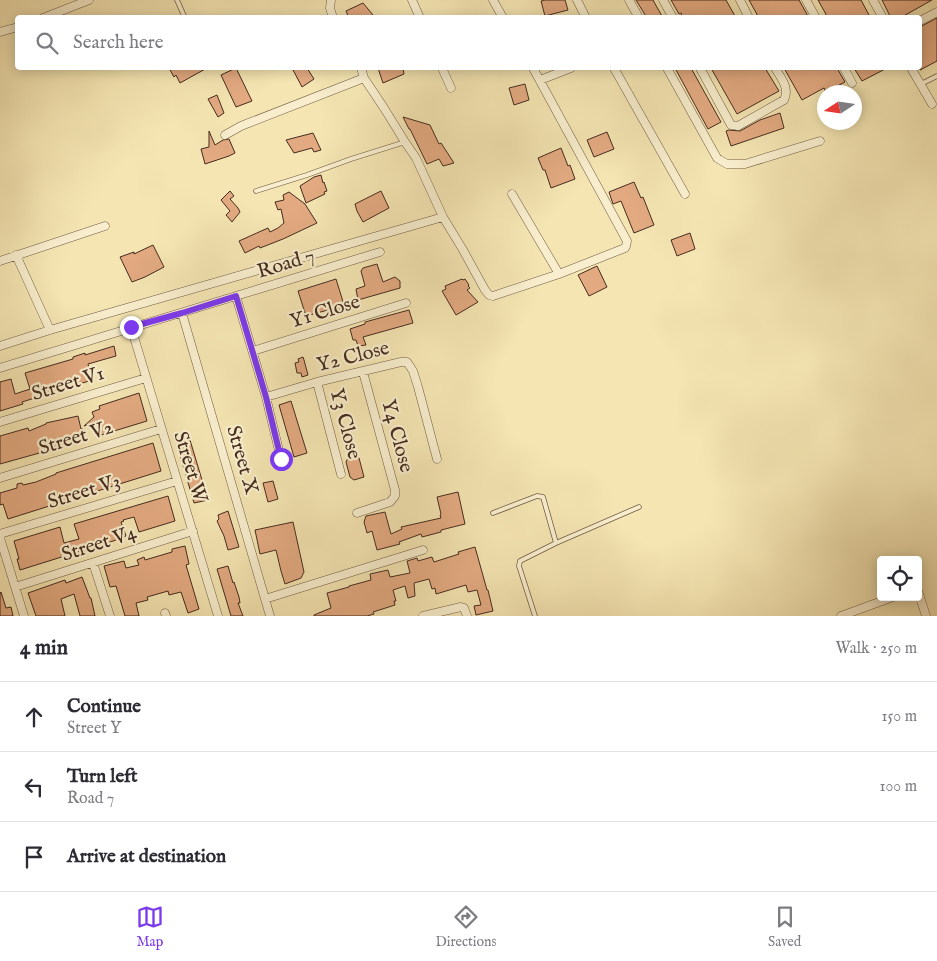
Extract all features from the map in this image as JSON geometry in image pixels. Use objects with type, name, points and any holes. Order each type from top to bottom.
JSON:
[{"type":"street","points":[[51,15],[89,0]]},
{"type":"street","points":[[322,0],[331,2],[333,15]]},
{"type":"street","points":[[412,0],[419,15]]},
{"type":"street","points":[[493,0],[501,15]]},
{"type":"street","points":[[577,0],[584,15]]},
{"type":"street","points":[[630,0],[638,15]]},
{"type":"street","points":[[663,0],[671,15]]},
{"type":"street","points":[[740,0],[748,15]]},
{"type":"street","points":[[806,0],[814,15]]},
{"type":"street","points":[[873,0],[881,15]]},
{"type":"street","points":[[922,20],[937,12]]},
{"type":"street","points":[[0,32],[15,28]]},
{"type":"street","points":[[362,70],[364,78],[416,158],[443,217],[489,295],[493,296],[559,274],[625,248],[627,241],[534,70]]},
{"type":"street","points":[[443,70],[451,88]]},
{"type":"street","points":[[540,80],[566,70]]},
{"type":"street","points":[[615,70],[685,194]]},
{"type":"street","points":[[668,70],[717,158],[727,164],[745,164],[820,141]]},
{"type":"street","points":[[701,70],[732,125],[735,126],[784,100],[787,94],[786,89],[776,70]]},
{"type":"street","points":[[845,70],[852,83]]},
{"type":"street","points":[[912,70],[932,104]]},
{"type":"street","points":[[225,135],[241,126],[364,78]]},
{"type":"street","points":[[512,194],[559,274]]},
{"type":"street","points":[[0,346],[443,217]]},
{"type":"street","points":[[0,261],[105,226]]},
{"type":"street","name":"Road 7","points":[[0,368],[380,252]]},
{"type":"street","points":[[16,255],[50,330]]},
{"type":"street","points":[[236,296],[266,397],[281,459]]},
{"type":"street","name":"Y1 Close","points":[[253,351],[406,303]]},
{"type":"street","name":"Street X","points":[[182,313],[270,616]]},
{"type":"street","name":"Street W","points":[[131,327],[218,616]]},
{"type":"street","name":"Y2 Close","points":[[266,397],[317,382],[407,362],[418,387],[437,459]]},
{"type":"street","name":"Y4 Close","points":[[357,513],[390,502],[395,490],[363,372]]},
{"type":"street","name":"Street V1","points":[[0,422],[146,378]]},
{"type":"street","name":"Y3 Close","points":[[317,382],[341,474]]},
{"type":"street","name":"Street V2","points":[[0,478],[161,429]]},
{"type":"street","name":"Street V3","points":[[0,536],[177,480]]},
{"type":"street","name":"Street V4","points":[[15,587],[192,531]]},
{"type":"street","points":[[0,536],[1,548],[24,616]]},
{"type":"street","points":[[265,599],[423,550]]},
{"type":"street","points":[[93,563],[110,616]]},
{"type":"street","points":[[841,616],[882,601]]},
{"type":"street","points":[[921,601],[926,616]]},
{"type":"street","points":[[423,616],[461,607],[464,608],[467,616]]},
{"type":"lane","points":[[177,0],[184,15]]},
{"type":"lane","points":[[921,84],[937,76]]},
{"type":"lane","points":[[256,191],[405,142]]},
{"type":"lane","points":[[493,512],[537,496],[543,497],[556,543]]},
{"type":"lane","points":[[535,616],[519,566],[520,561],[556,543],[640,507]]},
{"type":"building","points":[[565,0],[568,10],[545,15],[541,1]]},
{"type":"building","points":[[636,0],[653,0],[661,15],[645,15]]},
{"type":"building","points":[[671,0],[726,0],[734,15],[682,15],[681,13],[679,14]]},
{"type":"building","points":[[749,0],[799,0],[807,15],[757,15]]},
{"type":"building","points":[[818,0],[861,0],[869,15],[826,15]]},
{"type":"building","points":[[882,0],[932,0],[905,15],[890,15]]},
{"type":"building","points":[[363,3],[373,15],[348,15],[346,11]]},
{"type":"building","points":[[937,18],[937,61],[922,69],[922,26]]},
{"type":"building","points":[[170,70],[203,70],[180,83],[176,75],[174,77]]},
{"type":"building","points":[[232,70],[237,70],[252,101],[236,107],[221,75]]},
{"type":"building","points":[[293,70],[308,70],[314,79],[302,87]]},
{"type":"building","points":[[379,70],[403,70],[404,74],[383,83]]},
{"type":"building","points":[[676,70],[692,70],[721,122],[708,129]]},
{"type":"building","points":[[712,70],[766,70],[779,91],[737,114]]},
{"type":"building","points":[[785,70],[838,70],[845,82],[839,85],[817,85],[817,92],[802,100]]},
{"type":"building","points":[[855,70],[883,70],[862,81]]},
{"type":"building","points":[[525,84],[529,100],[514,105],[509,88]]},
{"type":"building","points":[[217,95],[224,113],[218,117],[208,99]]},
{"type":"building","points":[[780,113],[784,128],[731,146],[726,131],[740,131],[760,120]]},
{"type":"building","points":[[403,117],[430,125],[439,144],[441,143],[454,163],[443,166],[439,159],[427,164]]},
{"type":"building","points":[[209,131],[215,145],[229,139],[235,153],[205,164],[201,149],[209,147]]},
{"type":"building","points":[[607,132],[614,149],[594,157],[587,140]]},
{"type":"building","points":[[313,133],[321,150],[314,152],[312,148],[294,153],[286,140]]},
{"type":"building","points":[[561,148],[575,179],[551,188],[545,170],[543,170],[538,158]]},
{"type":"building","points":[[321,175],[327,191],[324,192],[325,194],[306,203],[300,186]]},
{"type":"building","points":[[634,182],[641,198],[643,197],[654,225],[634,233],[621,201],[613,204],[609,192]]},
{"type":"building","points":[[230,191],[234,196],[230,199],[240,212],[232,222],[226,215],[230,211],[221,200]]},
{"type":"building","points":[[381,191],[389,208],[363,222],[355,204]]},
{"type":"building","points":[[289,192],[305,204],[317,223],[283,239],[260,248],[259,246],[245,253],[239,241],[268,228],[270,232],[284,223],[281,209],[278,210],[275,202],[284,200],[283,195]]},
{"type":"building","points":[[690,233],[695,249],[677,256],[671,240]]},
{"type":"building","points":[[153,245],[164,267],[132,282],[120,257],[134,252],[134,254]]},
{"type":"building","points":[[377,264],[383,282],[395,277],[400,281],[400,288],[358,300],[356,289],[365,286],[361,271],[363,268]]},
{"type":"building","points":[[597,266],[607,287],[589,296],[578,275]]},
{"type":"building","points":[[336,279],[345,308],[306,316],[298,291]]},
{"type":"building","points":[[465,279],[470,288],[467,290],[478,302],[456,315],[442,291],[446,289],[445,286]]},
{"type":"building","points":[[409,310],[413,323],[363,337],[366,345],[358,346],[356,340],[353,340],[350,329],[365,324],[365,322]]},
{"type":"building","points":[[114,346],[116,356],[88,364],[92,380],[22,402],[23,404],[0,411],[0,382],[11,379],[15,394],[30,389],[25,373],[73,359],[73,357],[85,353],[85,355]]},
{"type":"building","points":[[303,357],[308,375],[302,377],[301,373],[297,373],[295,363],[299,362],[298,359]]},
{"type":"building","points":[[139,393],[147,421],[101,435],[97,421],[84,426],[94,417],[92,412],[100,409],[99,406]]},
{"type":"building","points":[[291,401],[307,453],[294,457],[279,405]]},
{"type":"building","points":[[78,416],[86,440],[0,464],[0,436],[28,428],[29,431],[46,423]]},
{"type":"building","points":[[190,440],[208,500],[194,503],[178,448]]},
{"type":"building","points":[[153,443],[161,471],[8,519],[3,504],[0,505],[0,493],[17,488],[17,484],[22,483],[23,485],[36,482],[56,473]]},
{"type":"building","points":[[348,458],[359,458],[364,477],[354,480],[350,477],[346,462]]},
{"type":"building","points":[[273,481],[278,499],[268,502],[263,483]]},
{"type":"building","points":[[458,492],[465,524],[422,537],[421,534],[399,542],[400,544],[377,550],[372,531],[367,533],[364,522],[366,516],[385,512],[391,534],[402,529],[401,527],[441,518],[437,497]]},
{"type":"building","points":[[168,496],[175,521],[139,532],[134,517],[123,520],[121,522],[126,536],[108,543],[108,545],[79,553],[78,548],[67,552],[68,555],[20,570],[14,541],[60,527],[64,543],[79,539],[74,524]]},
{"type":"building","points":[[228,511],[239,547],[228,550],[217,521],[219,519],[218,515]]},
{"type":"building","points":[[293,522],[304,572],[301,578],[285,584],[276,550],[260,554],[255,530]]},
{"type":"building","points":[[185,546],[189,564],[186,565],[199,609],[188,613],[181,592],[169,595],[168,591],[147,597],[148,600],[136,603],[139,616],[125,616],[116,586],[110,587],[104,566],[124,561],[126,568],[139,565],[137,560],[144,557],[145,560]]},
{"type":"building","points":[[475,547],[493,611],[476,615],[474,606],[481,605],[477,590],[468,592],[466,585],[436,594],[435,588],[432,589],[429,579],[414,583],[415,596],[408,598],[405,586],[393,590],[396,601],[394,601],[395,605],[373,612],[374,614],[367,616],[314,616],[331,608],[327,593],[371,580],[370,574],[388,570],[390,577],[410,573],[407,561],[417,558],[418,561],[432,557],[434,562]]},
{"type":"building","points":[[228,566],[239,597],[240,603],[238,603],[243,616],[231,616],[217,569]]},
{"type":"building","points":[[82,577],[91,598],[95,616],[80,616],[74,594],[61,599],[65,616],[36,616],[28,593],[65,580],[66,583]]},
{"type":"building","points":[[1,592],[6,608],[11,607],[13,616],[0,616]]},
{"type":"route","points":[[131,327],[236,296],[266,397],[281,459]]}]
